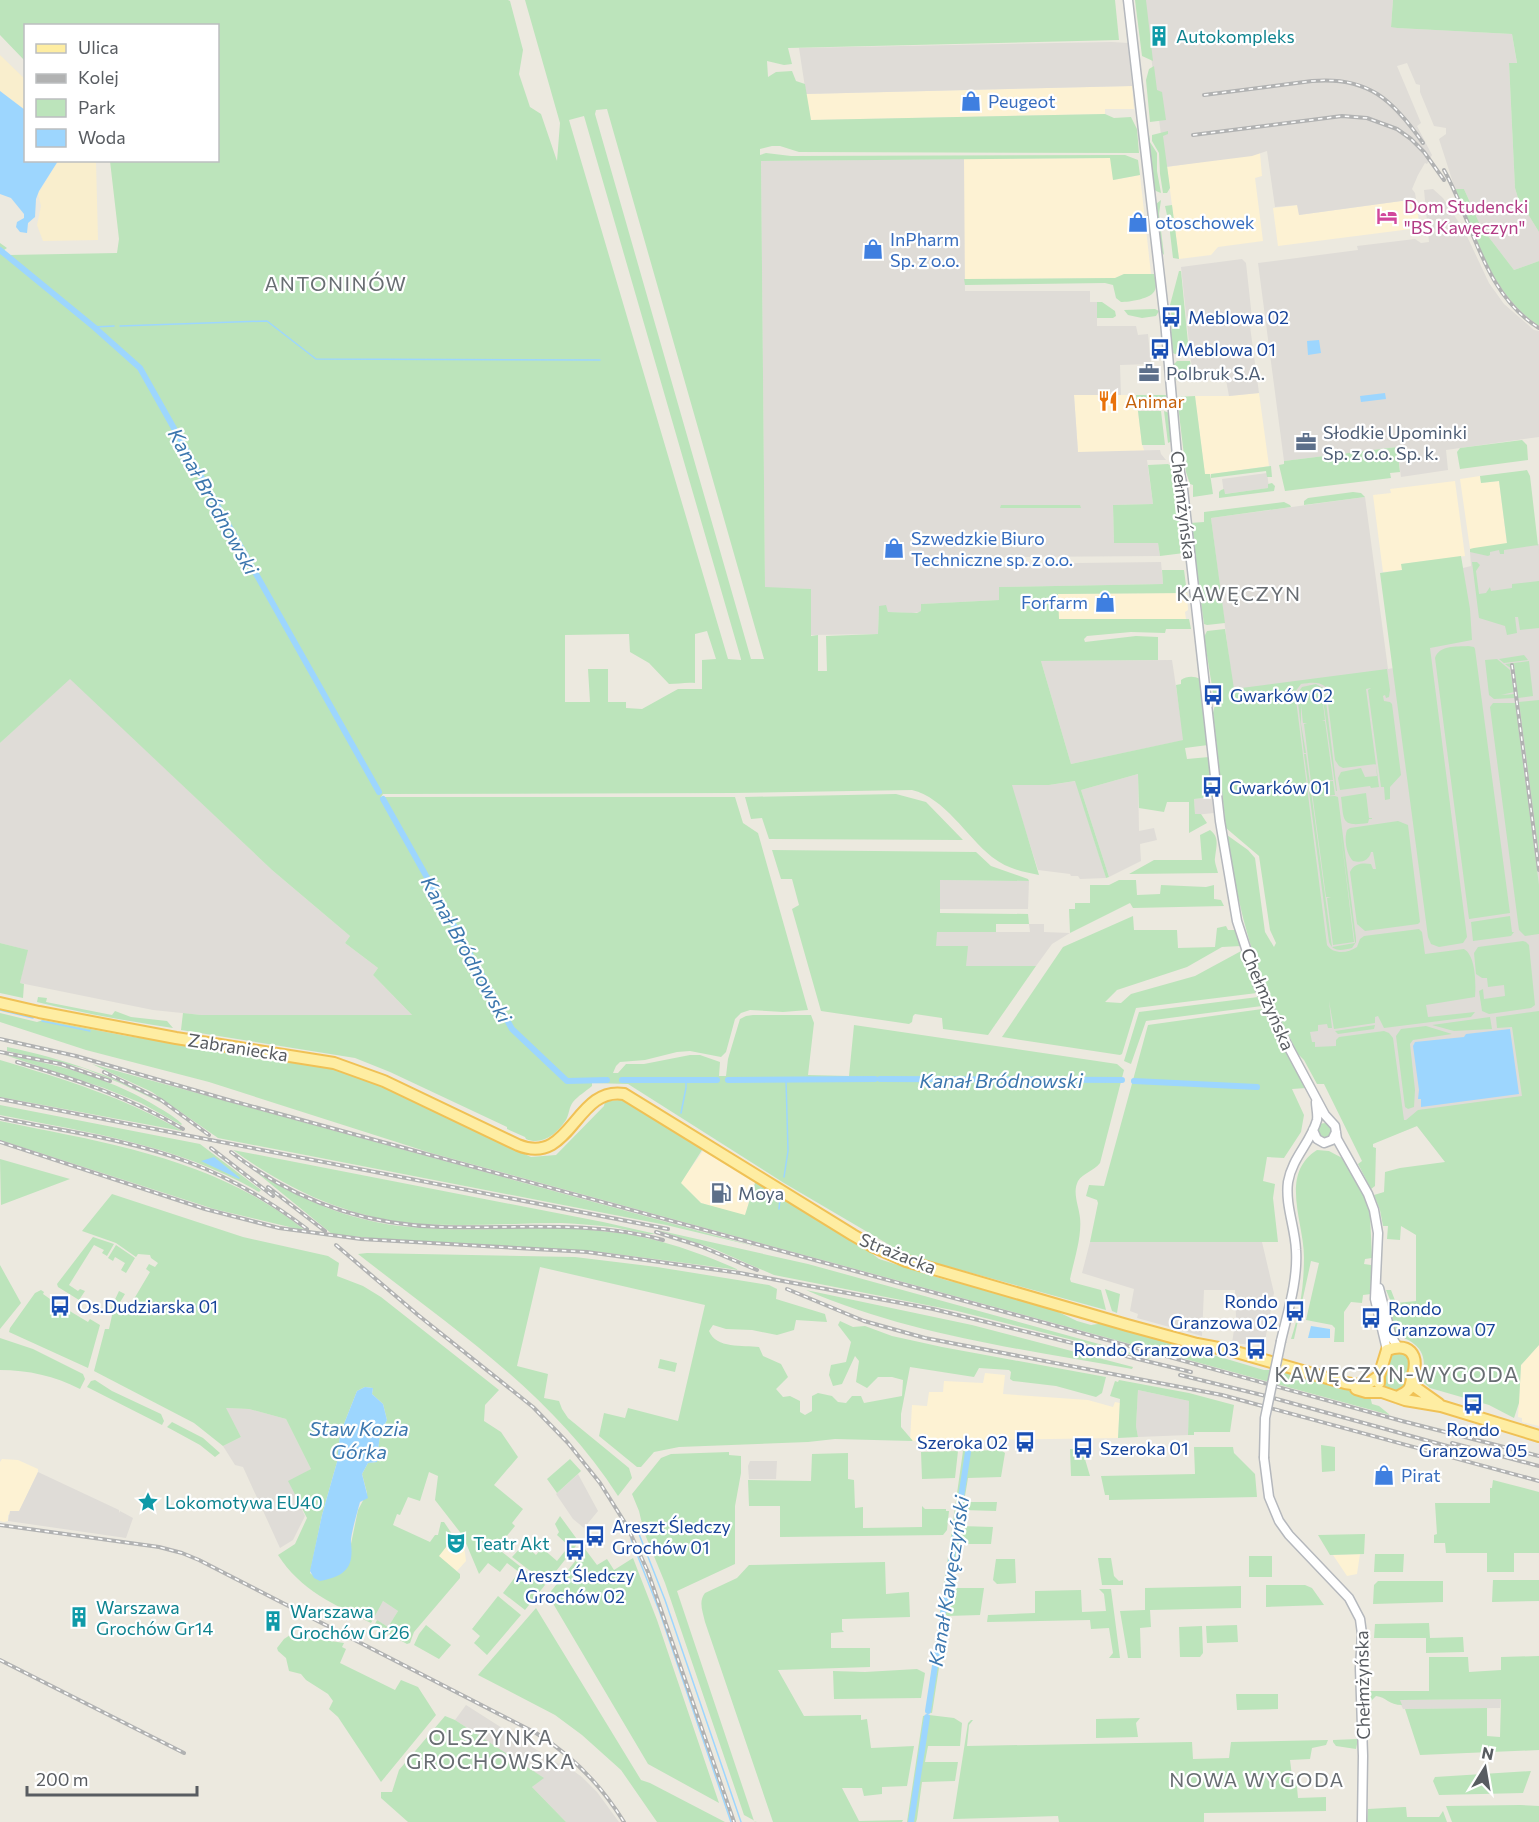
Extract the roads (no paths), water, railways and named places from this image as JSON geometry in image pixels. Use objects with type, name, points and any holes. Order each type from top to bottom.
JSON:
[{"type":"main road","name":"Zabraniecka","points":[[0,1003],[176,1038],[334,1063],[384,1081],[467,1121]]},
{"type":"main road","name":"Strażacka","points":[[467,1121],[527,1149],[544,1149],[554,1144],[596,1099],[613,1092],[624,1094],[853,1235],[896,1257],[1127,1325],[1229,1350],[1345,1383],[1365,1386],[1378,1376]]},
{"type":"main road","points":[[1397,1397],[1407,1391],[1412,1383],[1416,1364],[1409,1350],[1393,1348],[1378,1376],[1382,1392],[1397,1397],[1442,1406],[1539,1436]]},
{"type":"main road","name":"Strażacka","points":[[1345,1383],[1364,1392],[1382,1392]]},
{"type":"main road","points":[[1412,1383],[1442,1406]]},
{"type":"street","name":"Chełmżyńska","points":[[1128,0],[1165,321],[1177,456],[1183,489],[1220,821],[1237,921],[1258,985],[1276,1024],[1325,1116],[1332,1122]]},
{"type":"street","name":"Chełmżyńska","points":[[1316,1100],[1317,1118],[1311,1137],[1291,1170],[1288,1184],[1288,1202],[1296,1243],[1296,1265],[1265,1418],[1264,1458],[1269,1497],[1279,1521],[1289,1535],[1349,1598],[1360,1619],[1362,1634],[1359,1665],[1363,1756],[1362,1822]]},
{"type":"street","points":[[1348,1158],[1333,1146],[1315,1137],[1314,1127],[1323,1120],[1332,1122],[1337,1139],[1348,1158],[1370,1198],[1376,1218],[1378,1237],[1377,1282],[1393,1340],[1393,1348]]},
{"type":"street","points":[[1299,1156],[1314,1144],[1334,1138],[1336,1132]]},
{"type":"water","points":[[0,91],[24,109],[24,162],[57,162],[39,191],[35,217],[28,223],[27,233],[20,232],[16,227],[17,222],[24,218],[24,214],[11,198],[0,194]]},
{"type":"water","points":[[1319,340],[1321,353],[1308,355],[1307,341]]},
{"type":"water","points":[[1385,393],[1386,399],[1361,402],[1360,396]]},
{"type":"water","points":[[1510,1029],[1519,1094],[1421,1107],[1421,1099],[1418,1099],[1419,1090],[1413,1046],[1415,1042]]},
{"type":"water","points":[[214,1157],[240,1178],[201,1161]]},
{"type":"water","points":[[1311,1326],[1330,1329],[1330,1338],[1308,1338]]},
{"type":"water","name":"Staw Kozia Górka","points":[[365,1387],[373,1388],[372,1394],[383,1404],[387,1420],[380,1433],[377,1462],[368,1463],[362,1474],[368,1498],[360,1502],[351,1540],[352,1552],[349,1565],[342,1573],[320,1581],[314,1578],[310,1571],[322,1515],[337,1462],[340,1434],[357,1391]]},
{"type":"waterway","name":"Kanał Bródnowski","points":[[0,250],[140,368],[379,792]]},
{"type":"waterway","points":[[120,326],[267,321],[316,359],[600,360]]},
{"type":"waterway","points":[[94,327],[114,326]]},
{"type":"waterway","name":"Kanał Bródnowski","points":[[383,799],[512,1029],[567,1081],[607,1080]]},
{"type":"waterway","points":[[0,1010],[33,1018]]},
{"type":"waterway","points":[[42,1021],[90,1031]]},
{"type":"waterway","name":"Kanał Bródnowski","points":[[728,1080],[875,1079]]},
{"type":"waterway","name":"Kanał Bródnowski","points":[[880,1079],[1122,1080]]},
{"type":"waterway","name":"Kanał Bródnowski","points":[[622,1080],[717,1080]]},
{"type":"waterway","points":[[784,1177],[788,1151],[786,1080]]},
{"type":"waterway","points":[[681,1113],[686,1081]]},
{"type":"waterway","name":"Kanał Bródnowski","points":[[1134,1081],[1257,1087]]},
{"type":"waterway","points":[[779,1209],[780,1199]]},
{"type":"waterway","name":"Kanał Kawęczyński","points":[[928,1711],[968,1452]]},
{"type":"waterway","points":[[639,1534],[665,1600],[741,1822]]},
{"type":"waterway","points":[[631,1539],[659,1610],[731,1822]]},
{"type":"waterway","name":"Kanał Kawęczyński","points":[[911,1822],[927,1717]]},
{"type":"railway","points":[[1204,95],[1312,81],[1332,80],[1349,83],[1364,87],[1389,103],[1401,114],[1423,143]]},
{"type":"railway","points":[[1193,135],[1342,116],[1367,118],[1397,129],[1411,139],[1424,152],[1444,180]]},
{"type":"railway","points":[[1444,170],[1492,277],[1520,313],[1539,328]]},
{"type":"railway","points":[[1512,665],[1539,870]]},
{"type":"railway","points":[[0,1039],[76,1056],[225,1099],[1402,1421],[1539,1456]]},
{"type":"railway","points":[[0,1052],[61,1064],[110,1081]]},
{"type":"railway","points":[[17,1062],[103,1090],[183,1129]]},
{"type":"railway","points":[[104,1072],[161,1100],[209,1135]]},
{"type":"railway","points":[[0,1099],[668,1229]]},
{"type":"railway","points":[[0,1118],[118,1141],[188,1162],[250,1191],[307,1229]]},
{"type":"railway","points":[[0,1142],[205,1209],[279,1228],[361,1239],[587,1252],[740,1273],[933,1309],[1191,1372]]},
{"type":"railway","points":[[211,1148],[273,1196]]},
{"type":"railway","points":[[231,1152],[279,1184],[304,1196],[330,1207],[385,1221],[442,1227],[581,1228],[636,1234],[663,1240]]},
{"type":"railway","points":[[268,1187],[325,1231]]},
{"type":"railway","points":[[656,1232],[700,1246],[757,1270]]},
{"type":"railway","points":[[336,1245],[418,1315],[533,1407],[568,1443],[600,1483],[627,1526],[648,1572],[734,1822]]},
{"type":"railway","points":[[787,1289],[864,1321],[925,1338],[1222,1395],[1539,1481]]},
{"type":"railway","points":[[1180,1375],[1266,1396],[1458,1449]]},
{"type":"railway","points":[[1452,1443],[1539,1466]]},
{"type":"railway","points":[[0,1525],[159,1547],[199,1560],[536,1733],[562,1751],[585,1772],[624,1822]]},
{"type":"railway","points":[[0,1660],[184,1753]]},
{"type":"place","name":"Autokompleks","points":[[1159,36]]},
{"type":"place","name":"Peugeot","points":[[971,101]]},
{"type":"place","name":"Dom Studencki \"BS Kawęczyn\"","points":[[1387,216]]},
{"type":"place","name":"otoschowek","points":[[1138,222]]},
{"type":"place","name":"InPharm Sp. z o.o.","points":[[873,249]]},
{"type":"place","name":"Meblowa 02","points":[[1171,317]]},
{"type":"place","name":"Meblowa 01","points":[[1160,349]]},
{"type":"place","name":"Polbruk S.A.","points":[[1149,373]]},
{"type":"place","name":"Animar","points":[[1108,401]]},
{"type":"place","name":"Słodkie Upominki Sp. z o.o. Sp. k.","points":[[1306,442]]},
{"type":"place","name":"Szwedzkie Biuro Techniczne sp. z o.o.","points":[[894,548]]},
{"type":"place","name":"Forfarm","points":[[1105,602]]},
{"type":"place","name":"Gwarków 02","points":[[1213,695]]},
{"type":"place","name":"Gwarków 01","points":[[1212,787]]},
{"type":"place","name":"Moya","points":[[721,1193]]},
{"type":"place","name":"Os.Dudziarska 01","points":[[60,1306]]},
{"type":"place","name":"Rondo Granzowa 02","points":[[1295,1311]]},
{"type":"place","name":"Rondo Granzowa 07","points":[[1371,1318]]},
{"type":"place","name":"Rondo Granzowa 03","points":[[1256,1349]]},
{"type":"place","name":"Rondo Granzowa 05","points":[[1473,1404]]},
{"type":"place","name":"Szeroka 02","points":[[1025,1442]]},
{"type":"place","name":"Szeroka 01","points":[[1083,1448]]},
{"type":"place","name":"Pirat","points":[[1384,1475]]},
{"type":"place","name":"Lokomotywa EU40","points":[[148,1502]]},
{"type":"place","name":"Areszt Śledczy Grochów 01","points":[[595,1536]]},
{"type":"place","name":"Teatr Akt","points":[[456,1543]]},
{"type":"place","name":"Areszt Śledczy Grochów 02","points":[[575,1550]]},
{"type":"place","name":"Warszawa Grochów Gr14","points":[[79,1617]]},
{"type":"place","name":"Warszawa Grochów Gr26","points":[[273,1621]]},
{"type":"district","name":"ANTONINÓW","points":[[336,283]]},
{"type":"district","name":"KAWĘCZYN","points":[[1239,593]]},
{"type":"district","name":"KAWĘCZYN-WYGODA","points":[[1397,1373]]},
{"type":"district","name":"OLSZYNKA GROCHOWSKA","points":[[491,1748]]},
{"type":"district","name":"NOWA WYGODA","points":[[1257,1779]]}]
